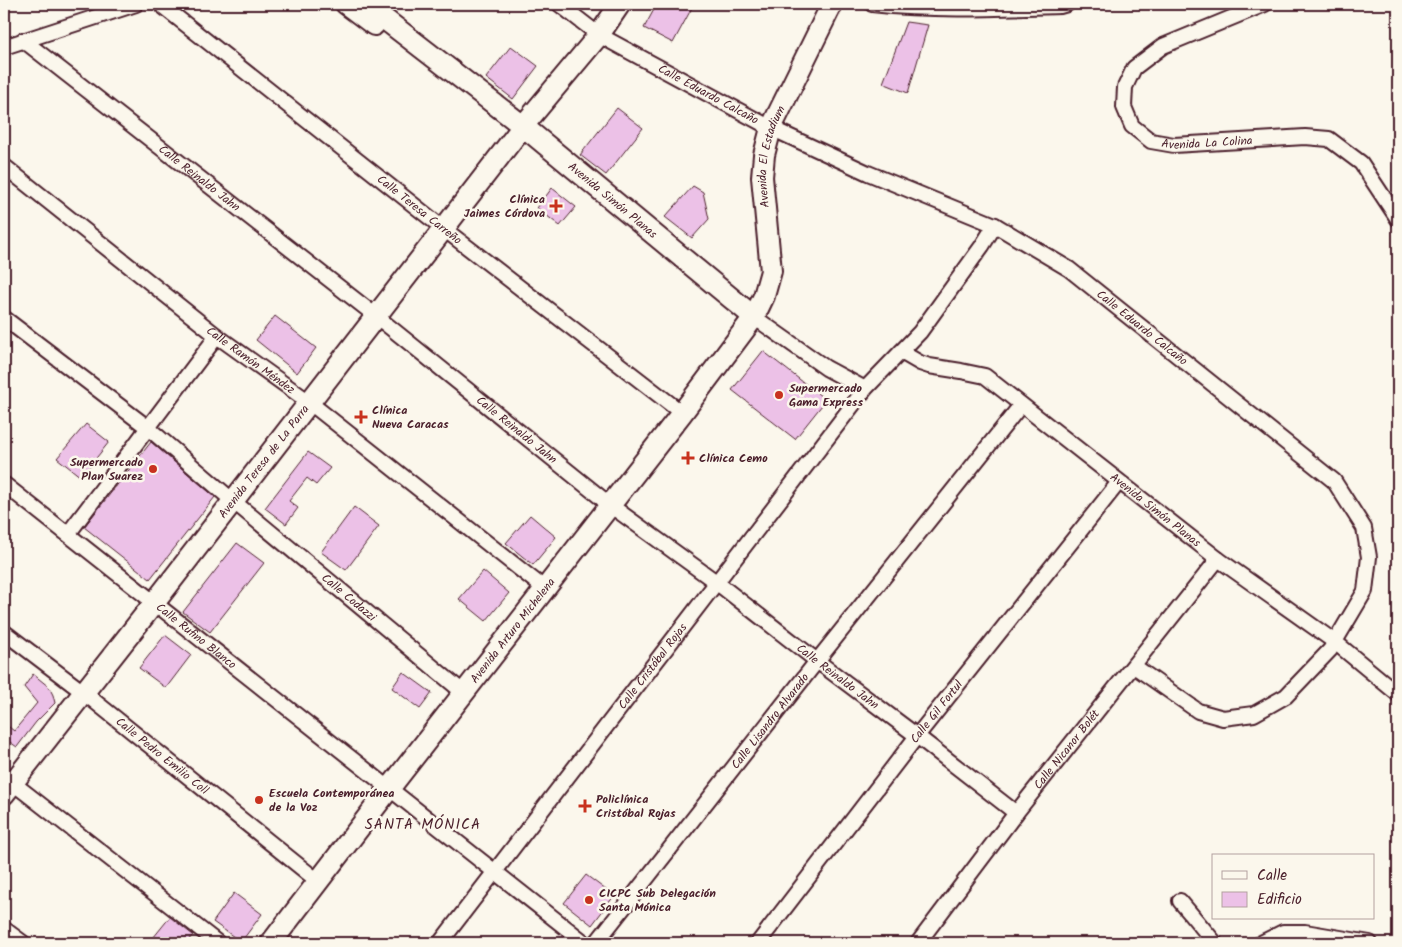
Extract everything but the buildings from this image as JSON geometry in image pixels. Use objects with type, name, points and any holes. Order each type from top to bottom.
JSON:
[{"type":"street","points":[[4,47],[136,4]]},
{"type":"street","name":"Calle Teresa Carreño","points":[[160,4],[444,229],[682,413]]},
{"type":"street","name":"Avenida Simón Planas","points":[[346,4],[519,131]]},
{"type":"street","name":"Avenida Simón Planas","points":[[365,4],[519,131],[754,317],[826,368],[864,389]]},
{"type":"street","name":"Calle Eduardo Calcaño","points":[[559,4],[600,34],[771,128],[868,173],[995,225],[1069,269],[1334,481],[1364,528],[1369,557],[1365,591],[1330,650],[1286,696],[1254,714],[1223,718],[1198,711],[1134,666]]},
{"type":"street","name":"Avenida Teresa de La Parra","points":[[7,784],[155,602],[519,131],[600,34],[620,4]]},
{"type":"street","name":"Avenida El Estadium","points":[[754,317],[764,296],[771,271],[762,177],[764,155],[771,128],[832,4]]},
{"type":"street","points":[[872,4],[902,8],[983,8],[1060,6],[1067,4]]},
{"type":"street","name":"Avenida La Colina","points":[[1265,4],[1163,46],[1134,68],[1125,86],[1124,93],[1124,107],[1132,126],[1151,141],[1174,145],[1305,137],[1329,139],[1361,162],[1398,219]]},
{"type":"street","name":"Calle Reinaldo Jahn","points":[[23,40],[376,316],[610,505],[716,582],[1016,813]]},
{"type":"street","name":"Calle Ramón Méndez","points":[[4,166],[217,336],[309,402],[545,589]]},
{"type":"street","name":"Calle Cristóbal Rojas","points":[[440,943],[864,389],[920,332],[995,225]]},
{"type":"street","name":"Avenida Arturo Michelena","points":[[271,943],[682,413],[754,317]]},
{"type":"street","points":[[4,318],[147,427]]},
{"type":"street","points":[[68,534],[217,336]]},
{"type":"street","name":"Avenida Simón Planas","points":[[901,352],[920,364],[986,376],[1218,559],[1335,642],[1398,694]]},
{"type":"street","name":"Calle Lisandro Alvarado","points":[[596,943],[1021,405]]},
{"type":"street","name":"Calle Codazzi","points":[[147,427],[464,693]]},
{"type":"street","name":"Calle Gil Fortul","points":[[758,943],[917,736],[1119,482]]},
{"type":"street","name":"Calle Rufino Blanco","points":[[4,484],[585,943]]},
{"type":"street","name":"Calle Nicanor Bolét","points":[[918,943],[1016,813],[1218,559]]},
{"type":"street","name":"Calle Pedro Emilio Coll","points":[[4,632],[83,692],[319,882]]},
{"type":"street","points":[[7,784],[218,943]]},
{"type":"street","points":[[1180,901],[1215,943]]},
{"type":"street","points":[[4,929],[23,943]]},
{"type":"street","points":[[1261,943],[1282,932],[1305,932],[1370,943]]},
{"type":"place","name":"Clínica Jaimes Córdova","points":[[556,206]]},
{"type":"place","name":"Supermercado Gama Express","points":[[779,395]]},
{"type":"place","name":"Clínica Nueva Caracas","points":[[361,417]]},
{"type":"place","name":"Clínica Cemo","points":[[688,458]]},
{"type":"place","name":"Supermercado Plan Suarez","points":[[153,469]]},
{"type":"place","name":"Escuela Contemporánea de la Voz","points":[[259,800]]},
{"type":"place","name":"Policlínica Cristóbal Rojas","points":[[585,806]]},
{"type":"place","name":"CICPC Sub Delegación Santa Mónica","points":[[589,900]]},
{"type":"district","name":"SANTA MÓNICA","points":[[423,824]]}]
